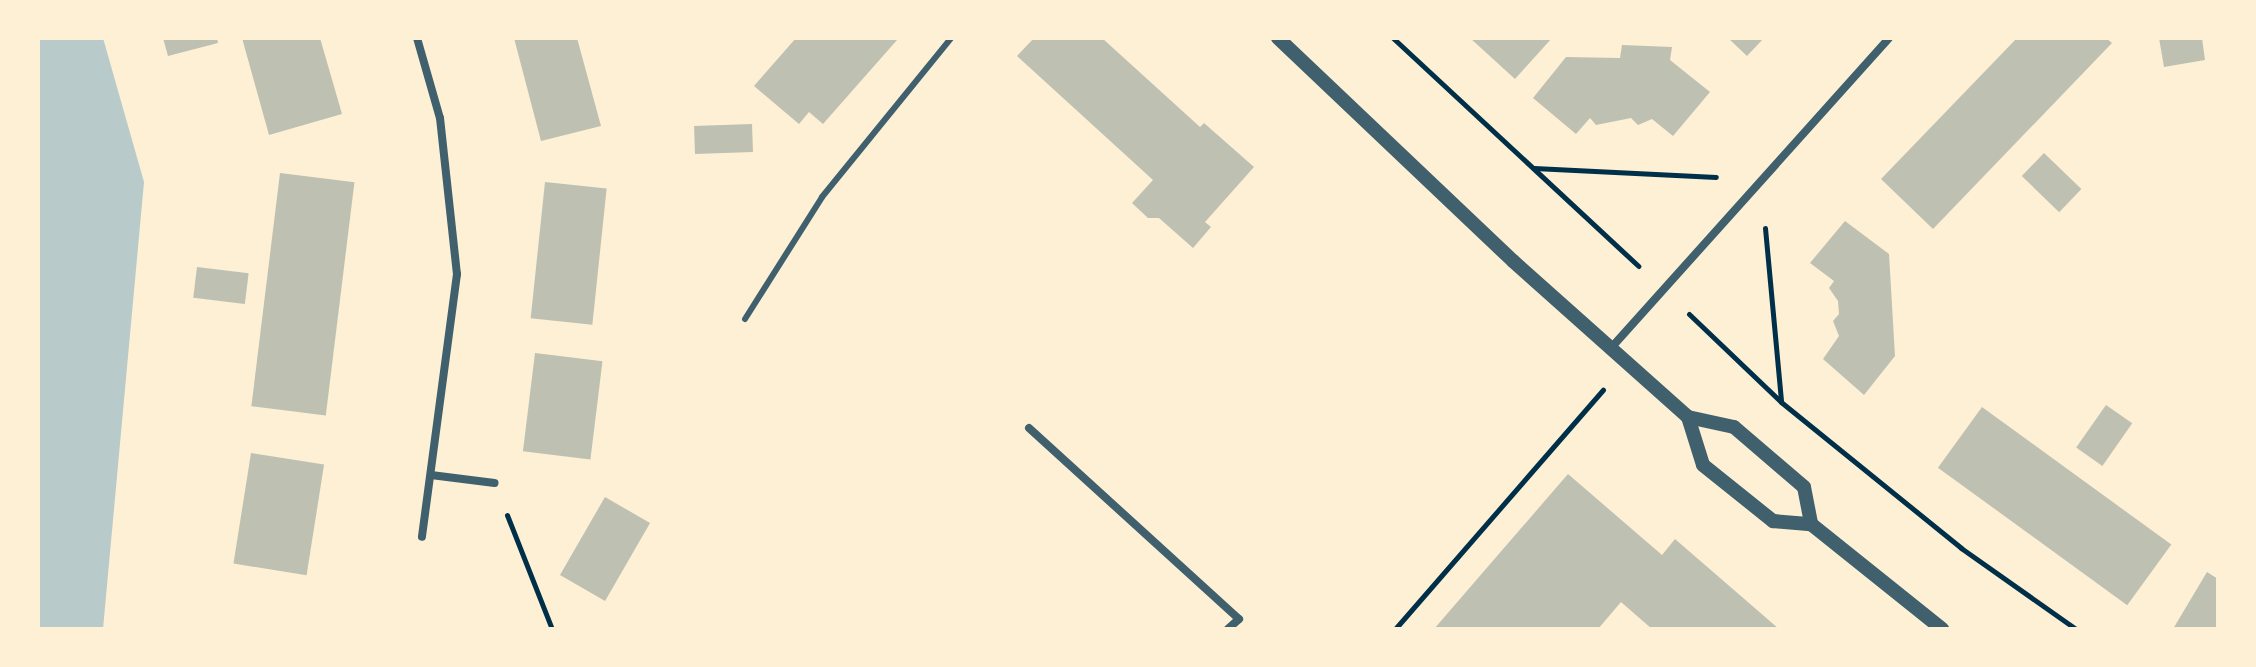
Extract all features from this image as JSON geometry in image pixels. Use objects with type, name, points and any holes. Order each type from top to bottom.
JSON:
[{"type":"street","points":[[417,38],[442,131],[457,274],[422,537]]},
{"type":"street","points":[[1278,38],[1688,417],[1734,427],[1804,487],[1811,524]]},
{"type":"street","points":[[1611,348],[1889,38]]},
{"type":"street","points":[[1688,417],[1703,465],[1773,521],[1811,524],[1942,629]]},
{"type":"street","points":[[1029,428],[1239,619],[1228,629]]},
{"type":"street","points":[[431,475],[495,483]]},
{"type":"lane","points":[[745,319],[822,197],[951,38]]},
{"type":"path","points":[[1393,38],[1788,408],[1961,548],[2076,629]]},
{"type":"path","points":[[1395,629],[1628,363]]},
{"type":"path","points":[[495,483],[552,629]]},
{"type":"shaded area","points":[[38,38],[103,38],[144,182],[103,629],[38,629]]},
{"type":"building","points":[[163,38],[217,38],[218,43],[168,56]]},
{"type":"building","points":[[242,38],[320,38],[342,114],[269,135]]},
{"type":"building","points":[[514,38],[577,38],[601,126],[541,141]]},
{"type":"building","points":[[796,38],[897,40],[823,124],[809,112],[799,124],[754,86]]},
{"type":"building","points":[[1034,38],[1102,38],[1200,127],[1204,123],[1254,167],[1205,222],[1211,227],[1193,248],[1159,218],[1148,218],[1132,203],[1153,180],[1017,56]]},
{"type":"building","points":[[1470,38],[1552,38],[1515,79]]},
{"type":"building","points":[[1728,38],[1764,38],[1747,56]]},
{"type":"building","points":[[2017,38],[2106,38],[2112,43],[1933,229],[1881,179]]},
{"type":"building","points":[[2159,38],[2202,38],[2205,60],[2164,67]]},
{"type":"building","points":[[1622,45],[1672,47],[1670,60],[1710,92],[1673,136],[1652,119],[1638,125],[1631,118],[1596,125],[1590,118],[1576,134],[1533,98],[1566,57],[1620,58]]},
{"type":"building","points":[[752,124],[753,152],[695,154],[694,126]]},
{"type":"building","points":[[2044,153],[2081,189],[2059,212],[2022,176]]},
{"type":"building","points":[[280,173],[354,182],[326,415],[251,406]]},
{"type":"building","points":[[545,182],[607,188],[592,325],[531,318]]},
{"type":"building","points":[[1845,221],[1889,254],[1895,356],[1864,395],[1823,359],[1839,336],[1833,321],[1839,314],[1838,301],[1829,288],[1834,281],[1810,263]]},
{"type":"building","points":[[197,267],[249,273],[245,304],[193,298]]},
{"type":"building","points":[[535,353],[602,361],[590,460],[523,451]]},
{"type":"building","points":[[2106,405],[2132,423],[2102,466],[2076,448]]},
{"type":"building","points":[[1982,407],[2171,545],[2127,605],[1938,468]]},
{"type":"building","points":[[251,453],[324,465],[307,575],[233,564]]},
{"type":"building","points":[[1568,474],[1662,555],[1675,539],[1779,629],[1652,629],[1621,602],[1598,629],[1434,629]]},
{"type":"building","points":[[605,497],[650,523],[605,601],[560,575]]},
{"type":"building","points":[[2207,572],[2218,579],[2218,629],[2173,629]]}]
